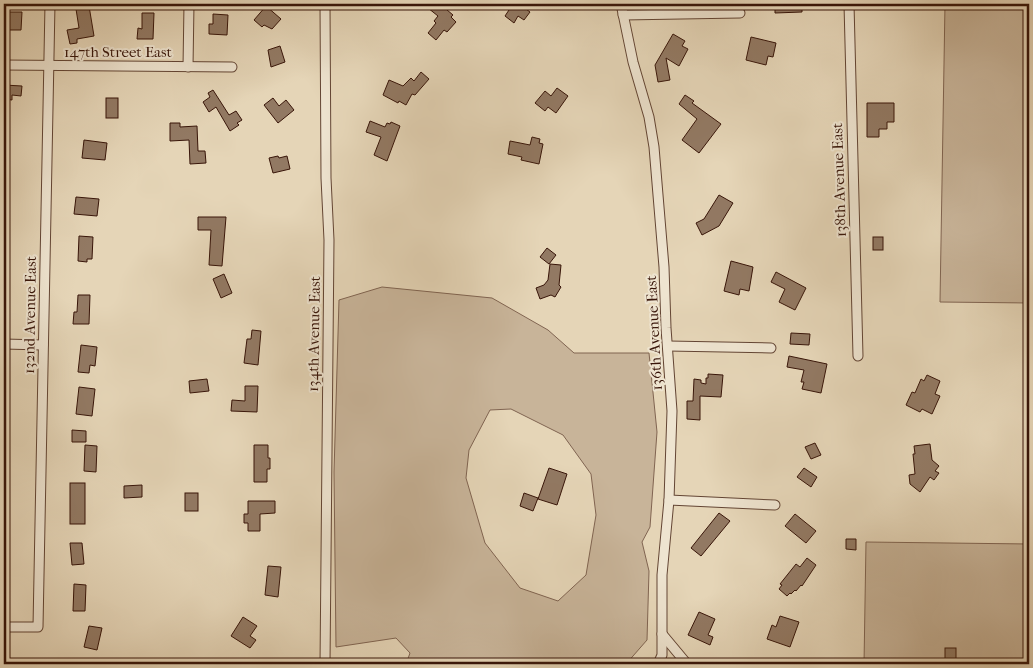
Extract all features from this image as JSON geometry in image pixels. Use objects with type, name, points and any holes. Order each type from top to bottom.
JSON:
[{"type":"street","name":"132nd Avenue East","points":[[4,627],[38,627],[50,4]]},
{"type":"street","points":[[188,67],[189,4]]},
{"type":"street","name":"134th Avenue East","points":[[325,4],[326,178],[329,248],[325,664]]},
{"type":"street","name":"136th Avenue East","points":[[621,4],[633,62],[649,117],[654,147],[664,267],[672,411],[669,500],[662,575],[662,655],[658,664]]},
{"type":"street","name":"138th Avenue East","points":[[849,4],[858,356]]},
{"type":"street","points":[[623,14],[740,13]]},
{"type":"street","name":"147th Street East","points":[[4,65],[232,67]]},
{"type":"street","points":[[4,344],[43,345]]},
{"type":"street","points":[[668,346],[771,348]]},
{"type":"street","points":[[669,500],[775,505]]},
{"type":"street","points":[[662,634],[687,664]]},
{"type":"shaded area","points":[[945,4],[1029,4],[1029,303],[940,302]]},
{"type":"shaded area","points":[[382,287],[492,298],[548,330],[574,353],[649,353],[657,432],[650,527],[642,542],[649,571],[647,640],[626,664],[406,664],[410,653],[396,638],[336,647],[334,472],[339,300]],"holes":[[[511,409],[563,435],[591,474],[596,515],[586,575],[558,601],[520,588],[485,543],[466,478],[469,450],[490,410]]]},
{"type":"shaded area","points":[[866,542],[1029,544],[1029,664],[864,664]]},
{"type":"building","points":[[423,4],[440,4],[453,15],[451,17],[456,22],[447,32],[444,30],[436,40],[428,33],[436,23],[434,21],[438,16]]},
{"type":"building","points":[[513,4],[529,4],[526,9],[530,12],[524,20],[518,16],[514,23],[505,16]]},
{"type":"building","points":[[799,4],[802,5],[802,12],[775,13],[775,5]]},
{"type":"building","points":[[89,6],[94,36],[77,39],[77,43],[70,44],[67,30],[79,28],[76,9]]},
{"type":"building","points":[[266,6],[281,19],[272,29],[264,25],[262,27],[254,20]]},
{"type":"building","points":[[4,12],[22,12],[21,30],[4,30]]},
{"type":"building","points":[[142,13],[154,13],[153,39],[137,39],[138,28],[142,29]]},
{"type":"building","points":[[213,14],[228,15],[227,35],[209,34],[209,24],[213,24]]},
{"type":"building","points":[[673,34],[685,41],[682,46],[688,49],[679,66],[666,58],[670,80],[658,82],[655,65]]},
{"type":"building","points":[[751,37],[776,43],[773,57],[768,56],[766,65],[746,60]]},
{"type":"building","points":[[280,46],[285,62],[271,67],[268,50]]},
{"type":"building","points":[[421,72],[429,79],[415,95],[412,94],[406,105],[383,95],[389,80],[403,86],[411,78],[414,81]]},
{"type":"building","points":[[4,85],[22,86],[21,96],[12,95],[12,100],[4,99]]},
{"type":"building","points":[[557,88],[568,96],[556,113],[548,107],[545,111],[535,103],[545,91],[551,96]]},
{"type":"building","points":[[213,90],[229,115],[236,111],[242,120],[237,123],[239,125],[230,131],[216,107],[209,112],[203,102],[210,97],[208,93]]},
{"type":"building","points":[[685,95],[694,101],[692,103],[721,124],[699,153],[682,140],[697,119],[679,104]]},
{"type":"building","points":[[106,98],[118,98],[118,118],[106,118]]},
{"type":"building","points":[[273,98],[279,106],[286,100],[294,110],[278,123],[264,105]]},
{"type":"building","points":[[867,103],[894,103],[894,122],[887,122],[887,129],[879,129],[879,137],[867,137]]},
{"type":"building","points":[[370,121],[385,127],[387,123],[390,124],[391,122],[400,126],[387,161],[374,155],[381,137],[366,132]]},
{"type":"building","points":[[170,123],[180,123],[180,127],[197,126],[198,151],[205,151],[206,163],[190,164],[189,140],[170,141]]},
{"type":"building","points":[[532,137],[540,139],[539,143],[543,144],[539,164],[521,160],[522,157],[508,154],[510,141],[530,145]]},
{"type":"building","points":[[84,140],[107,143],[105,160],[82,158]]},
{"type":"building","points":[[278,156],[279,158],[287,156],[290,169],[273,173],[269,158]]},
{"type":"building","points":[[719,195],[733,203],[719,226],[702,235],[696,223],[704,219]]},
{"type":"building","points":[[76,197],[99,199],[97,216],[74,214]]},
{"type":"building","points":[[198,217],[226,217],[222,266],[209,265],[211,230],[198,230]]},
{"type":"building","points":[[79,236],[93,237],[92,259],[87,259],[87,262],[78,261]]},
{"type":"building","points":[[873,237],[883,237],[883,250],[873,250]]},
{"type":"building","points":[[547,248],[556,255],[549,264],[540,257]]},
{"type":"building","points":[[731,261],[753,267],[749,291],[740,289],[739,295],[724,291]]},
{"type":"building","points":[[550,264],[561,265],[559,285],[561,287],[555,297],[551,295],[540,299],[536,288],[544,285],[548,280]]},
{"type":"building","points":[[776,272],[806,288],[795,310],[779,302],[785,289],[771,282]]},
{"type":"building","points":[[224,274],[232,293],[221,298],[213,279]]},
{"type":"building","points":[[78,295],[90,295],[89,324],[73,324],[74,312],[77,312]]},
{"type":"building","points":[[252,330],[261,331],[258,365],[244,363],[247,339],[251,339]]},
{"type":"building","points":[[791,333],[810,334],[809,345],[790,344]]},
{"type":"building","points":[[81,345],[97,347],[95,366],[90,365],[89,373],[78,372]]},
{"type":"building","points":[[789,356],[827,364],[821,393],[802,389],[804,382],[801,382],[804,370],[787,367]]},
{"type":"building","points":[[708,374],[723,375],[721,397],[700,396],[700,420],[687,419],[687,401],[693,401],[694,379],[701,380],[701,383],[706,384]]},
{"type":"building","points":[[927,375],[940,381],[935,394],[940,396],[932,414],[922,409],[920,412],[906,405],[912,392],[915,393],[921,379],[924,381]]},
{"type":"building","points":[[207,379],[209,391],[190,393],[189,381]]},
{"type":"building","points":[[245,386],[258,386],[257,412],[231,411],[232,400],[245,401]]},
{"type":"building","points":[[79,387],[95,389],[92,416],[76,414]]},
{"type":"building","points":[[72,430],[86,431],[86,442],[72,442]]},
{"type":"building","points":[[815,443],[821,455],[811,459],[805,447]]},
{"type":"building","points":[[930,444],[932,460],[939,466],[935,471],[939,473],[934,480],[930,477],[920,492],[910,484],[909,475],[915,474],[914,446]]},
{"type":"building","points":[[85,445],[97,446],[96,472],[84,471]]},
{"type":"building","points":[[254,445],[268,445],[270,469],[267,469],[267,482],[254,482]]},
{"type":"building","points":[[549,468],[567,474],[557,505],[538,499]]},
{"type":"building","points":[[804,468],[817,477],[811,487],[797,477]]},
{"type":"building","points":[[70,483],[85,483],[85,524],[70,524]]},
{"type":"building","points":[[142,485],[142,497],[124,498],[124,486]]},
{"type":"building","points":[[185,493],[198,493],[198,511],[185,511]]},
{"type":"building","points":[[524,493],[538,498],[533,511],[520,506]]},
{"type":"building","points":[[248,501],[275,501],[275,513],[260,514],[260,531],[248,531],[248,523],[244,523],[244,514],[248,514]]},
{"type":"building","points":[[719,513],[730,521],[701,556],[691,548]]},
{"type":"building","points":[[795,514],[816,531],[806,543],[785,526]]},
{"type":"building","points":[[846,539],[856,539],[856,550],[846,549]]},
{"type":"building","points":[[70,543],[82,543],[84,564],[72,565]]},
{"type":"building","points":[[807,558],[816,565],[802,586],[787,596],[779,589],[782,585],[780,584],[796,564],[800,567]]},
{"type":"building","points":[[268,566],[281,567],[278,597],[265,595]]},
{"type":"building","points":[[74,584],[86,585],[85,611],[73,611]]},
{"type":"building","points":[[699,612],[715,619],[708,635],[713,637],[710,645],[688,635]]},
{"type":"building","points":[[780,616],[799,622],[790,647],[767,639],[772,625],[776,627]]},
{"type":"building","points":[[243,617],[257,626],[250,636],[256,640],[250,648],[231,636]]},
{"type":"building","points":[[89,626],[102,628],[97,650],[84,647]]},
{"type":"building","points":[[945,648],[956,648],[956,659],[945,659]]}]
